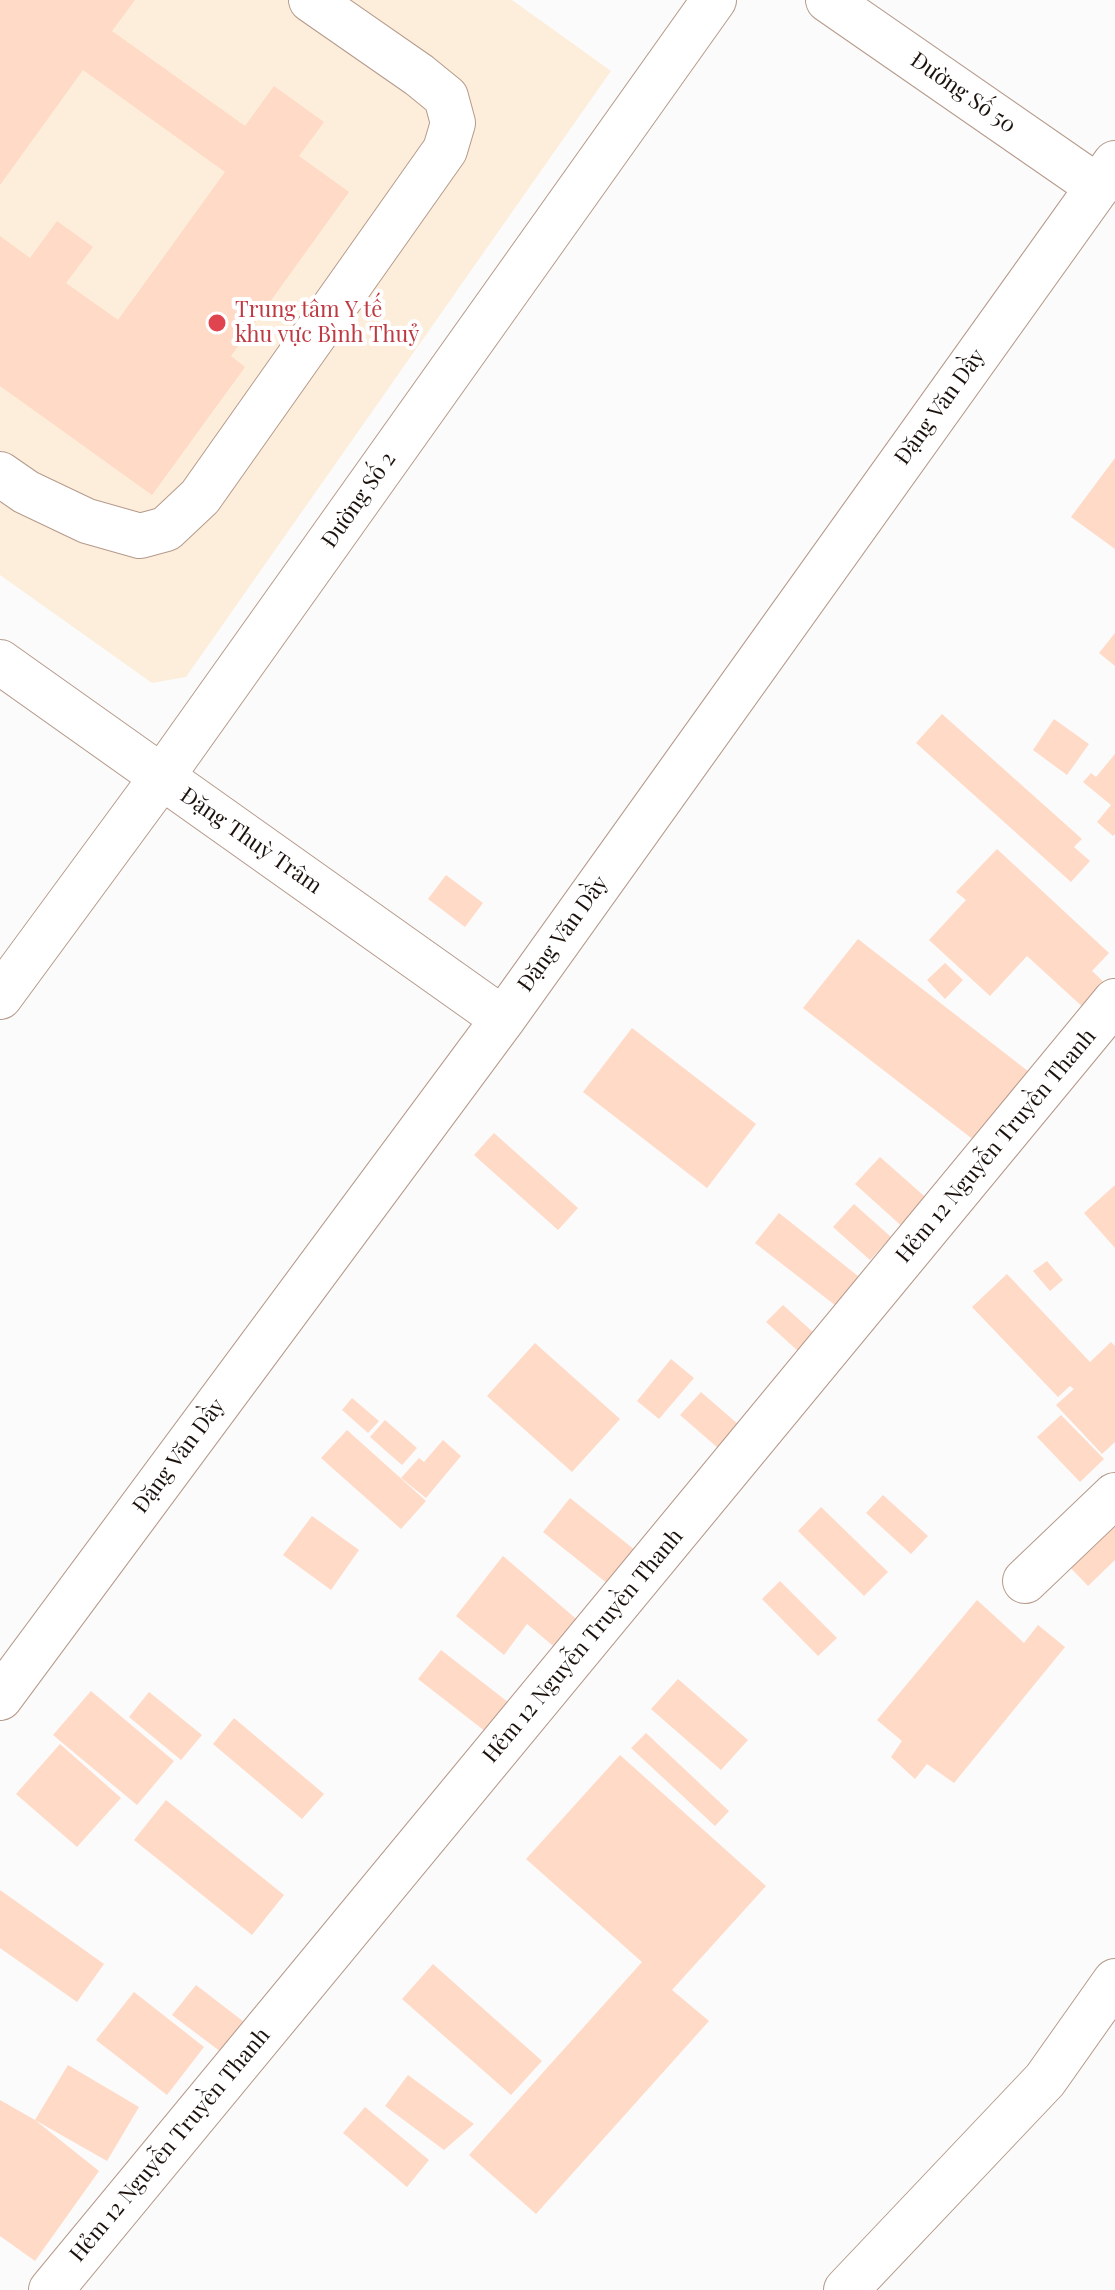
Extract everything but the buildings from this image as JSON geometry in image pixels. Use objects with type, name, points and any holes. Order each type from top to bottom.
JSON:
[{"type":"street","points":[[0,474],[26,492],[87,521],[140,536],[166,529],[200,497],[445,150],[453,123],[446,97],[311,0]]},
{"type":"street","name":"Đường Số 2","points":[[0,997],[161,778],[714,0]]},
{"type":"street","name":"Đường Số 50","points":[[828,0],[1106,175]]},
{"type":"street","name":"Đặng Văn Dầy","points":[[0,1698],[503,1019],[1106,175]]},
{"type":"street","name":"Đặng Thuỳ Trâm","points":[[0,662],[503,1019]]},
{"type":"street","name":"Hẻm 12 Nguyễn Truyền Thanh","points":[[51,2290],[1115,1001]]},
{"type":"street","points":[[1025,1581],[1115,1495]]},
{"type":"street","points":[[846,2290],[1045,2080],[1115,1981]]},
{"type":"shaded area","name":"Trung tâm Y tế khu vực Bình Thuỷ","points":[[0,0],[512,0],[611,71],[186,677],[152,683],[0,575]]},
{"type":"place","name":"Trung tâm Y tế khu vực Bình Thuỷ","points":[[217,323]]}]
